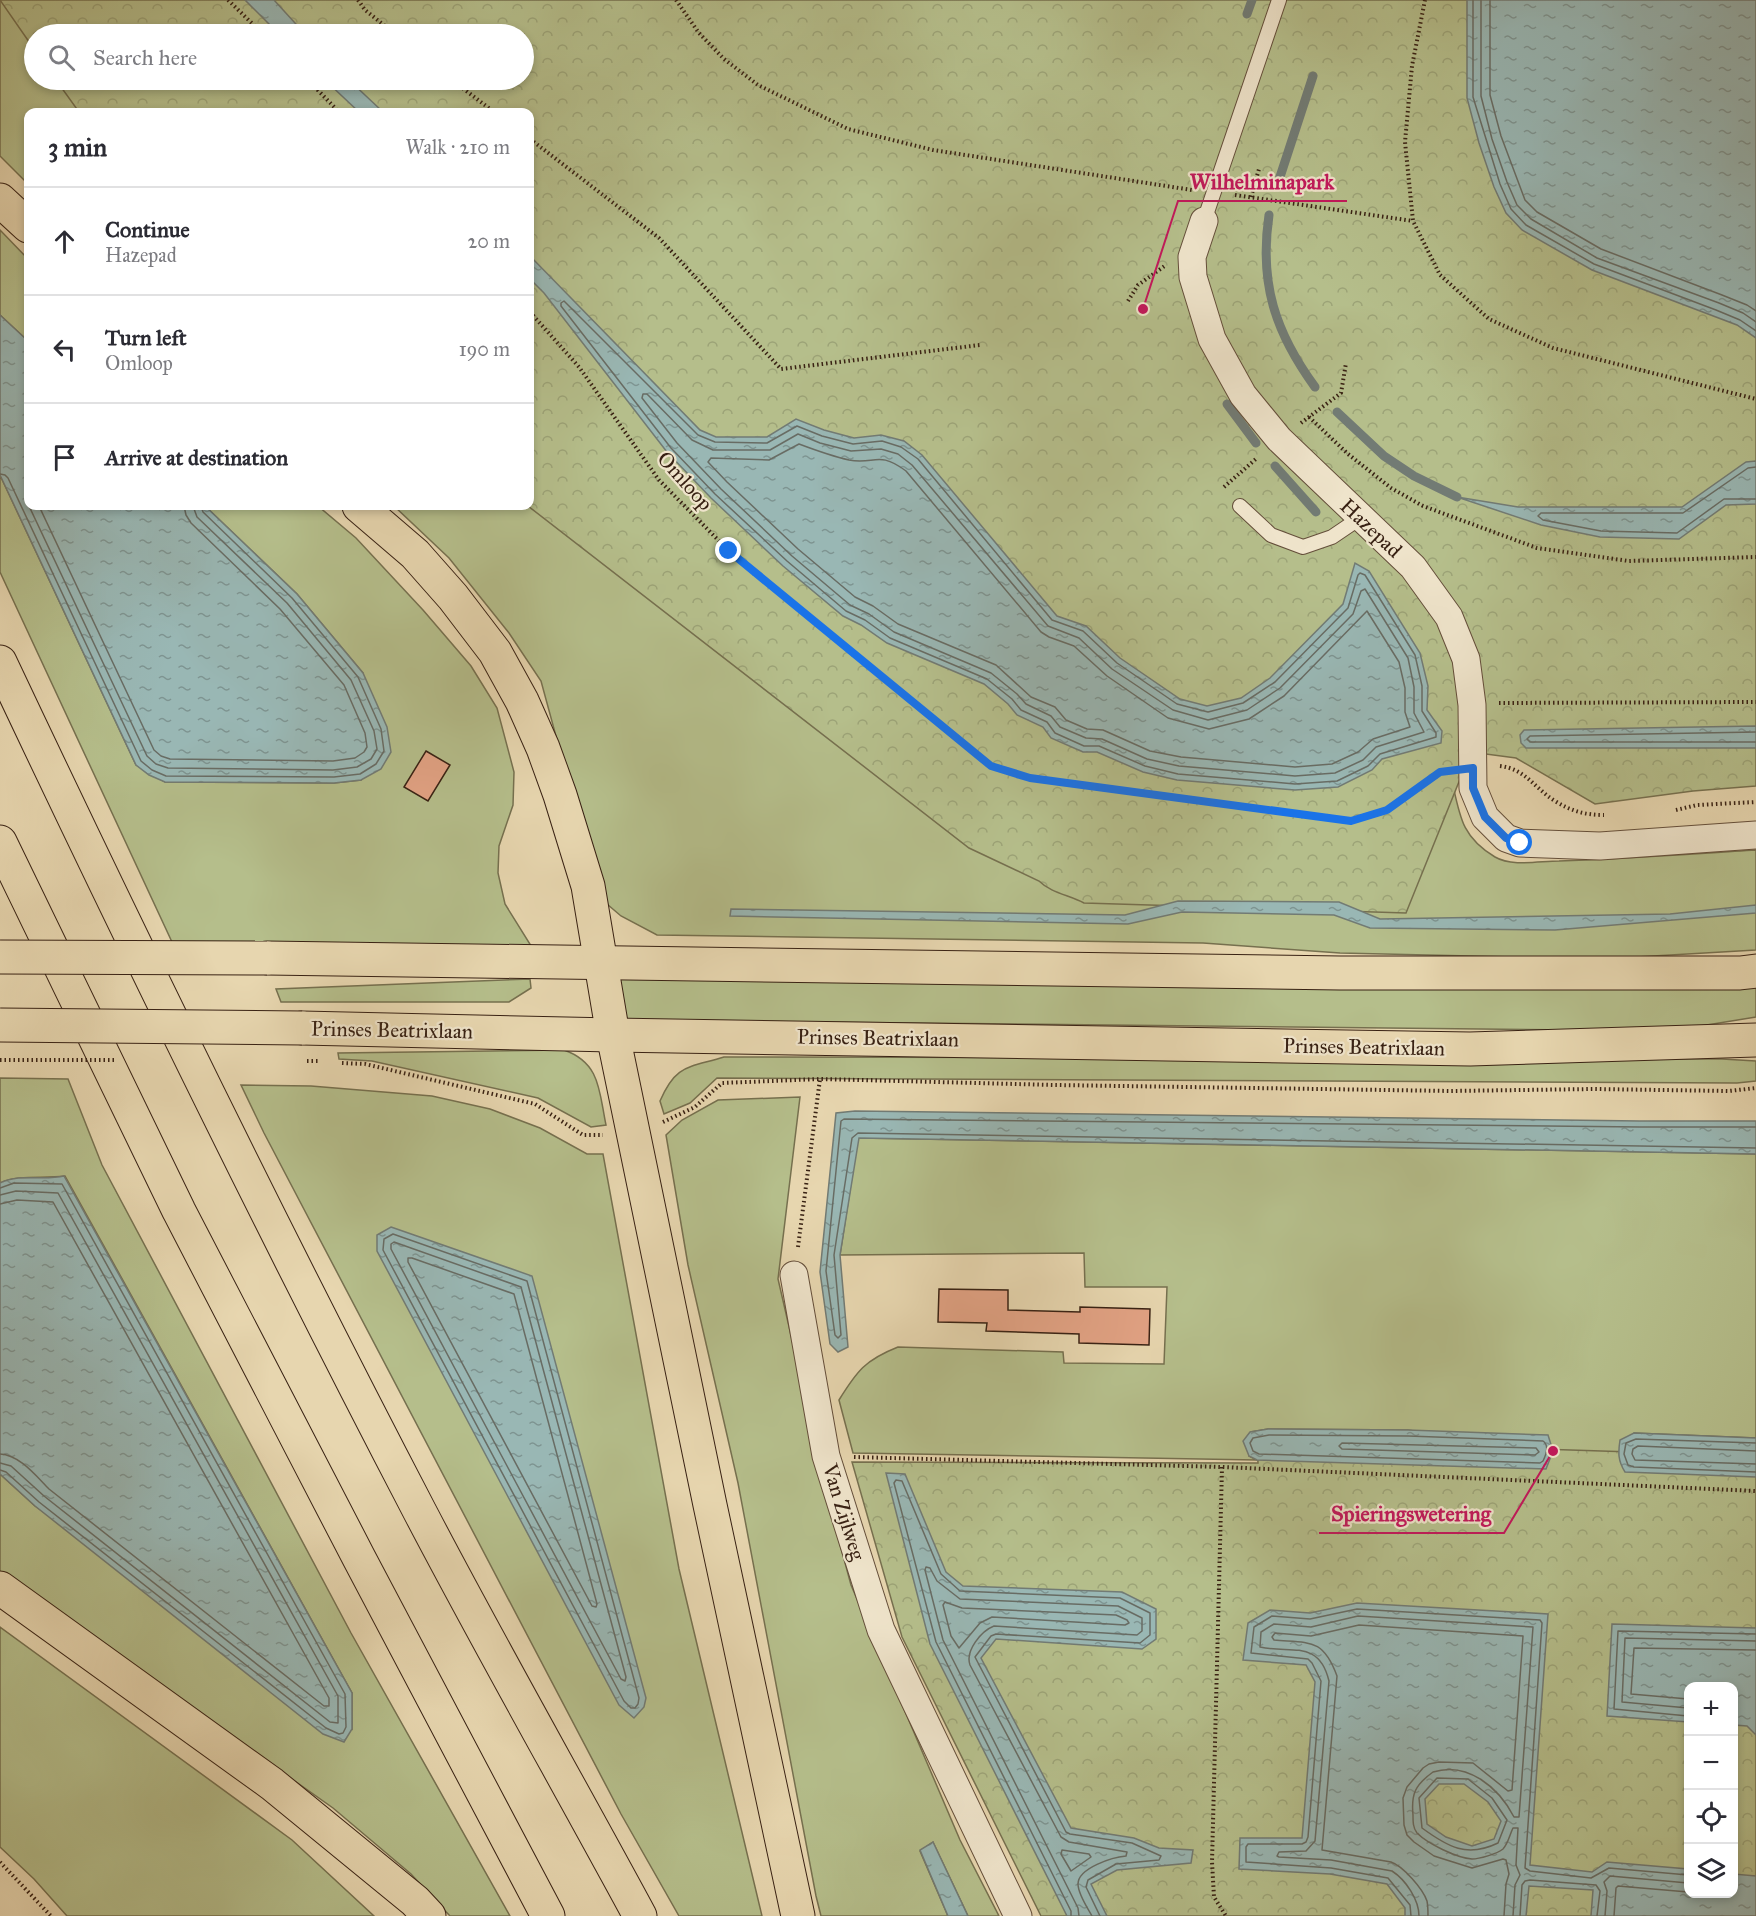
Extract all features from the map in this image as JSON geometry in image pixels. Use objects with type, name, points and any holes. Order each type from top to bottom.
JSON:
[{"type":"main road","points":[[0,200],[24,222]]},
{"type":"main road","points":[[364,510],[415,554],[453,597],[495,652],[522,701],[543,748],[560,795],[588,886],[613,1035],[798,1916]]},
{"type":"main road","points":[[0,662],[74,820],[243,1164],[421,1514],[640,1916]]},
{"type":"main road","points":[[0,842],[179,1211],[358,1558],[548,1916]]},
{"type":"main road","points":[[0,957],[267,958],[1340,973],[1740,973],[1756,971]]},
{"type":"main road","name":"Prinses Beatrixlaan","points":[[0,1025],[302,1028],[1470,1049],[1756,1040]]},
{"type":"main road","points":[[0,1588],[272,1784],[429,1916]]},
{"type":"street","name":"Hazepad","points":[[1204,221],[1192,257],[1193,277],[1212,339],[1243,395],[1279,439],[1413,567],[1449,617],[1467,659],[1472,705],[1473,788],[1485,817],[1506,838],[1520,843],[1600,846],[1756,835]]},
{"type":"street","name":"Van Zijlweg","points":[[794,1275],[826,1456],[881,1630],[1018,1916]]},
{"type":"lane","name":"Hazepad","points":[[1204,221],[1279,0]]},
{"type":"lane","points":[[1240,506],[1271,535],[1303,547],[1332,537],[1360,518]]},
{"type":"path","points":[[228,0],[253,24]]},
{"type":"path","points":[[358,0],[365,10],[382,24]]},
{"type":"path","points":[[676,0],[707,42],[724,59],[758,85],[849,129],[933,150],[1413,221]]},
{"type":"path","points":[[1425,0],[1412,66],[1405,142],[1413,221],[1440,275],[1489,319],[1553,348],[1756,399]]},
{"type":"path","points":[[318,90],[335,108]]},
{"type":"path","points":[[465,90],[490,108]]},
{"type":"path","points":[[534,142],[659,238],[781,369],[980,345]]},
{"type":"path","points":[[1251,197],[1259,169]]},
{"type":"path","points":[[1128,301],[1138,285],[1163,266],[1192,257]]},
{"type":"path","name":"Omloop","points":[[534,316],[579,367],[659,480],[729,551],[991,766],[1030,778],[1351,821],[1387,810],[1440,772],[1502,766],[1522,773],[1554,800],[1564,805],[1585,814],[1607,815]]},
{"type":"path","points":[[1309,417],[1348,454],[1391,488],[1424,506],[1537,548],[1629,561],[1756,557]]},
{"type":"path","points":[[1498,703],[1756,702]]},
{"type":"path","points":[[1674,811],[1697,806],[1756,802]]},
{"type":"path","name":"Prinses Beatrixlaan","points":[[342,1063],[365,1064],[535,1104],[583,1135],[605,1135],[666,1121],[695,1107],[722,1083],[820,1079],[1451,1091],[1594,1089],[1729,1091],[1756,1088]]},
{"type":"path","points":[[794,1275],[820,1079]]},
{"type":"path","points":[[826,1456],[1222,1467],[1756,1491]]},
{"type":"path","points":[[1222,1467],[1212,1862],[1214,1897],[1226,1916]]},
{"type":"path","points":[[0,1862],[51,1916]]},
{"type":"green space","points":[[0,0],[22,0],[30,24],[24,24],[24,90],[101,90],[119,108],[24,108],[24,180],[0,156]]},
{"type":"green space","points":[[0,0],[1756,0],[1756,786],[1693,791],[1595,804],[1516,758],[1471,752],[1406,913],[1084,903],[1055,891],[969,848],[533,510],[534,108],[76,108],[63,90],[534,90],[534,24],[24,24],[24,35]]},
{"type":"green space","points":[[0,230],[24,255],[24,337],[0,315]]},
{"type":"green space","points":[[0,475],[136,765],[165,782],[334,783],[361,780],[363,673],[297,594],[209,510],[323,510],[356,538],[423,610],[471,666],[497,708],[514,772],[513,805],[499,846],[498,873],[505,904],[533,949],[172,942],[0,572]]},
{"type":"green space","points":[[534,507],[1453,785],[1458,808],[1469,835],[1484,850],[1502,860],[1526,863],[1756,850],[1756,950],[1636,957],[1554,958],[1340,953],[1203,943],[657,935],[621,916],[600,898],[541,681],[509,633],[449,558],[398,510],[534,510]]},
{"type":"green space","points":[[530,979],[531,988],[509,1002],[281,1002],[276,989]]},
{"type":"green space","points":[[618,979],[1756,979],[1756,1017],[1670,1031],[627,1020]]},
{"type":"green space","points":[[564,1050],[576,1056],[592,1071],[599,1090],[606,1125],[591,1127],[538,1098],[372,1061],[339,1059],[338,1053]]},
{"type":"green space","points":[[724,1057],[1722,1059],[1756,1061],[1756,1081],[1737,1083],[717,1078],[690,1103],[664,1114],[660,1101],[678,1074],[692,1066]]},
{"type":"green space","points":[[0,1078],[68,1079],[102,1165],[351,1633],[510,1916],[450,1916],[411,1874],[333,1808],[0,1573],[0,1474],[35,1506],[352,1729],[352,1693],[65,1176],[24,1178],[0,1183]]},
{"type":"green space","points":[[241,1085],[311,1086],[432,1096],[490,1109],[540,1128],[587,1154],[603,1154],[679,1569],[762,1916],[679,1916],[621,1814]]},
{"type":"green space","points":[[800,1097],[778,1279],[814,1435],[819,1467],[851,1585],[960,1840],[999,1916],[968,1916],[933,1842],[920,1851],[948,1916],[821,1916],[816,1896],[738,1483],[688,1265],[666,1135],[682,1120],[718,1100]]},
{"type":"green space","points":[[858,1138],[1756,1154],[1756,1438],[1634,1433],[1620,1463],[1408,1430],[1268,1429],[1251,1432],[1249,1456],[1257,1460],[853,1453],[839,1400],[857,1374],[877,1357],[898,1347],[1063,1352],[1064,1363],[1164,1364],[1167,1287],[1085,1287],[1084,1253],[840,1255]]},
{"type":"green space","points":[[1257,1440],[1756,1456],[1756,1916],[1041,1916],[902,1637],[852,1462],[1258,1463]]},
{"type":"green space","points":[[0,1627],[292,1840],[374,1916],[67,1916],[34,1879],[0,1847]]},
{"type":"water","points":[[245,0],[274,0],[296,24],[269,24]]},
{"type":"water","points":[[1467,0],[1756,0],[1756,338],[1737,325],[1592,270],[1522,230],[1506,213],[1494,187],[1479,143],[1467,98]]},
{"type":"water","points":[[336,90],[360,90],[379,108],[355,108]]},
{"type":"water","points":[[534,260],[700,430],[716,437],[767,437],[796,419],[854,438],[881,435],[904,441],[922,455],[1057,616],[1086,626],[1120,658],[1180,699],[1207,706],[1241,698],[1270,678],[1343,604],[1355,563],[1369,571],[1420,653],[1428,686],[1427,710],[1442,731],[1441,743],[1382,759],[1372,770],[1338,787],[1295,790],[1177,780],[1143,772],[1097,752],[1083,752],[1051,738],[1043,727],[1017,715],[1008,704],[984,684],[887,643],[843,616],[783,566],[711,498],[667,452],[534,283]]},
{"type":"water","points":[[0,315],[24,337],[24,510],[209,510],[297,594],[363,673],[387,727],[391,752],[381,769],[361,780],[334,783],[165,782],[149,775],[136,765],[0,475]]},
{"type":"water","points":[[1756,461],[1756,504],[1726,505],[1679,539],[1600,537],[1541,525],[1457,497],[1518,507],[1682,507],[1746,462]]},
{"type":"water","points":[[1756,726],[1756,748],[1526,748],[1521,743],[1520,735],[1524,730]]},
{"type":"water","points":[[1178,901],[1339,902],[1380,919],[1670,914],[1756,905],[1756,913],[1555,930],[1370,928],[1334,915],[1182,912],[1128,924],[730,916],[731,909],[1125,915]]},
{"type":"water","points":[[855,1111],[1756,1121],[1756,1154],[859,1138],[840,1255],[848,1347],[838,1352],[830,1344],[820,1272],[836,1113]]},
{"type":"water","points":[[64,1176],[352,1693],[352,1729],[344,1742],[323,1734],[35,1506],[0,1474],[0,1183],[16,1178]]},
{"type":"water","points":[[391,1227],[532,1276],[646,1698],[644,1707],[634,1718],[619,1705],[377,1251],[377,1235]]},
{"type":"water","points":[[1268,1429],[1408,1430],[1548,1435],[1553,1451],[1546,1469],[1257,1460],[1249,1456],[1243,1441],[1250,1432]]},
{"type":"water","points":[[1634,1433],[1756,1438],[1756,1477],[1625,1472],[1619,1457],[1620,1440]]},
{"type":"water","points":[[886,1473],[905,1474],[946,1572],[963,1586],[1122,1592],[1156,1609],[1156,1639],[1142,1649],[996,1639],[981,1658],[1071,1828],[1134,1838],[1159,1848],[1193,1850],[1191,1863],[1117,1870],[1091,1884],[1107,1916],[1067,1916],[930,1644]]},
{"type":"water","points":[[1357,1603],[1548,1614],[1530,1865],[1592,1872],[1607,1862],[1684,1869],[1684,1898],[1738,1898],[1738,1874],[1756,1876],[1756,1916],[1591,1916],[1593,1890],[1529,1886],[1526,1916],[1405,1916],[1405,1908],[1387,1884],[1330,1874],[1239,1869],[1240,1838],[1302,1838],[1315,1682],[1306,1665],[1243,1660],[1248,1623],[1270,1610],[1310,1613]],"holes":[[[1439,1784],[1464,1784],[1488,1802],[1501,1821],[1494,1839],[1472,1846],[1446,1837],[1427,1824],[1425,1799]]]},
{"type":"water","points":[[1612,1624],[1756,1628],[1756,1735],[1747,1726],[1738,1725],[1738,1682],[1684,1682],[1684,1722],[1607,1716]]},
{"type":"water","points":[[933,1842],[968,1916],[948,1916],[920,1850]]},
{"type":"building","points":[[426,751],[450,765],[428,801],[404,787]]},
{"type":"building","points":[[939,1289],[1008,1290],[1008,1310],[1080,1312],[1080,1307],[1150,1309],[1149,1345],[1079,1343],[1079,1334],[986,1331],[987,1323],[938,1322]]},
{"type":"waterway","points":[[1247,14],[1252,0]]},
{"type":"waterway","points":[[1277,186],[1313,76]]},
{"type":"waterway","points":[[1269,215],[1266,263],[1273,306],[1290,346],[1315,387]]},
{"type":"waterway","points":[[1227,404],[1256,443]]},
{"type":"waterway","points":[[1337,412],[1384,456],[1414,476],[1457,497]]},
{"type":"waterway","points":[[1275,466],[1316,512]]},
{"type":"place","name":"Wilhelminapark","points":[[1143,309]]},
{"type":"place","name":"Spieringswetering","points":[[1553,1451]]},
{"type":"route","points":[[729,551],[991,766],[1030,778],[1351,821],[1387,810],[1440,772],[1473,768],[1473,788],[1485,817],[1506,838],[1520,843]]}]
